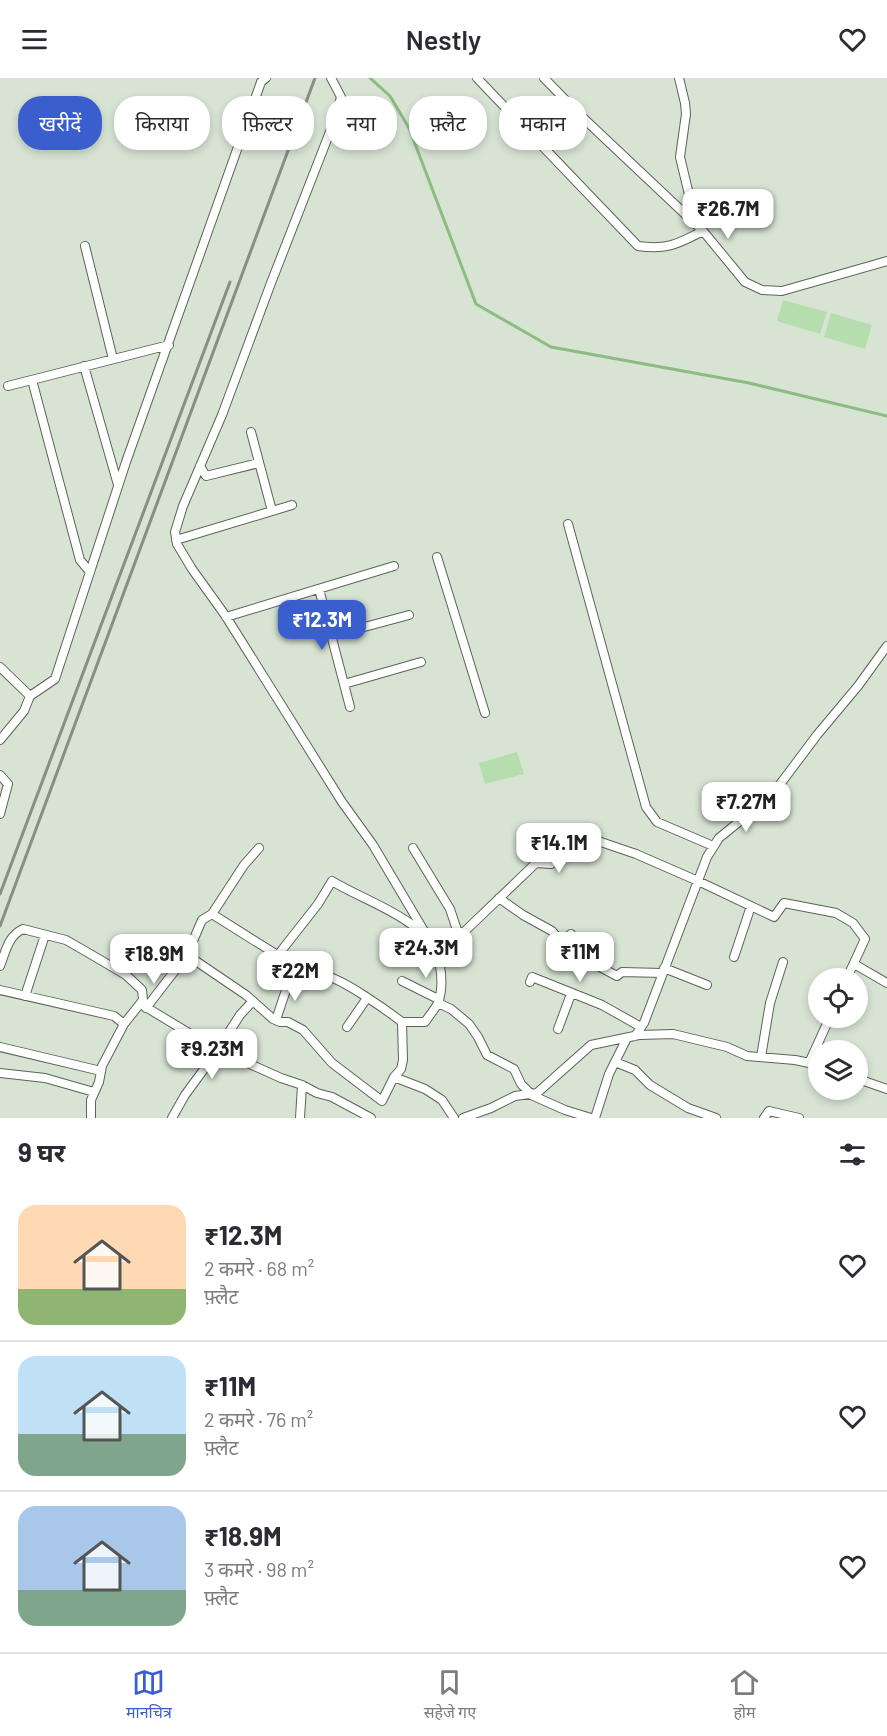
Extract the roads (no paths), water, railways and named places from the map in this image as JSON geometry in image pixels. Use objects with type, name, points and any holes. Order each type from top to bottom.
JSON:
[{"type":"street","points":[[0,738],[24,711],[30,696],[55,679],[119,485],[261,82],[266,78]]},
{"type":"street","points":[[212,914],[278,955],[307,985],[314,979],[324,976],[337,979],[402,1022],[425,1022],[438,1001],[442,978],[438,954],[373,845],[342,801],[226,617],[192,569],[174,532],[222,415],[335,119],[341,97],[331,78]]},
{"type":"street","points":[[477,78],[638,246],[657,249],[675,245],[703,231]]},
{"type":"street","points":[[544,78],[703,231],[745,282],[762,290],[782,291],[887,261]]},
{"type":"street","points":[[679,78],[686,104],[680,149],[681,165],[692,207],[703,231]]},
{"type":"street","points":[[85,246],[113,359]]},
{"type":"street","points":[[8,386],[169,345]]},
{"type":"street","points":[[84,366],[119,485]]},
{"type":"street","points":[[32,380],[80,560],[90,572]]},
{"type":"street","points":[[251,432],[272,511]]},
{"type":"street","points":[[200,466],[206,476],[260,463]]},
{"type":"street","points":[[176,540],[292,505]]},
{"type":"street","points":[[568,524],[646,807],[657,822],[713,846]]},
{"type":"street","points":[[437,557],[485,713]]},
{"type":"street","points":[[226,617],[394,566]]},
{"type":"street","points":[[319,589],[350,706]]},
{"type":"street","points":[[332,636],[409,615]]},
{"type":"street","points":[[595,1118],[615,1062],[631,1037],[641,1027],[707,856],[713,846],[719,838],[772,795],[887,646]]},
{"type":"street","points":[[344,684],[421,662]]},
{"type":"street","points":[[0,667],[30,696]]},
{"type":"street","points":[[0,775],[8,784],[0,813]]},
{"type":"street","points":[[435,949],[446,935],[464,932],[536,863],[551,864],[570,849],[598,841],[636,854],[699,881],[774,917],[784,903],[836,913],[853,923],[866,939],[852,968]]},
{"type":"street","points":[[91,1118],[91,1100],[101,1071],[124,1024],[143,1006],[187,955],[202,920],[212,914],[244,865],[259,848]]},
{"type":"street","points":[[413,848],[450,909],[458,933]]},
{"type":"street","points":[[278,955],[318,904],[332,881],[385,908],[427,936]]},
{"type":"street","points":[[499,898],[552,931],[562,941],[572,934],[600,967],[617,976],[622,972],[663,970],[707,985]]},
{"type":"street","points":[[734,957],[751,906]]},
{"type":"street","points":[[0,966],[10,939],[23,929],[66,940],[126,975],[142,990],[143,1006]]},
{"type":"street","points":[[25,996],[45,935]]},
{"type":"street","points":[[187,955],[276,1020],[288,1022],[303,1030],[332,1063],[382,1101],[394,1077],[401,1069],[403,1060],[402,1022]]},
{"type":"street","points":[[761,1057],[770,1004],[783,962]]},
{"type":"street","points":[[854,964],[887,983]]},
{"type":"street","points":[[276,1020],[287,987],[297,974]]},
{"type":"street","points":[[530,982],[532,977],[602,1005],[641,1027]]},
{"type":"street","points":[[402,981],[438,1001],[469,1024],[487,1055],[514,1069],[521,1084],[530,1094],[565,1114],[591,1118]]},
{"type":"street","points":[[0,990],[114,1016],[124,1024]]},
{"type":"street","points":[[558,1029],[571,994]]},
{"type":"street","points":[[347,1027],[367,998]]},
{"type":"street","points":[[172,1118],[185,1095],[240,1015],[253,1001]]},
{"type":"street","points":[[143,1006],[217,1049],[281,1078],[332,1097],[371,1118]]},
{"type":"street","points":[[463,1118],[477,1115],[515,1096],[537,1093],[591,1045],[631,1037],[673,1034],[727,1047],[747,1056],[808,1063]]},
{"type":"street","points":[[0,1047],[101,1071]]},
{"type":"street","points":[[615,1062],[635,1070],[650,1085],[688,1108],[702,1115],[716,1118]]},
{"type":"street","points":[[0,1073],[45,1078],[94,1092]]},
{"type":"street","points":[[394,1077],[425,1089],[442,1100],[454,1118]]},
{"type":"street","points":[[868,1082],[887,1089]]},
{"type":"street","points":[[300,1118],[303,1085]]},
{"type":"street","points":[[764,1118],[769,1110],[799,1118]]},
{"type":"waterway","points":[[370,78],[390,96],[409,128],[476,304],[551,347],[749,383],[887,416]]},
{"type":"railway","points":[[0,926],[315,78]]},
{"type":"railway","points":[[0,894],[230,282]]}]
